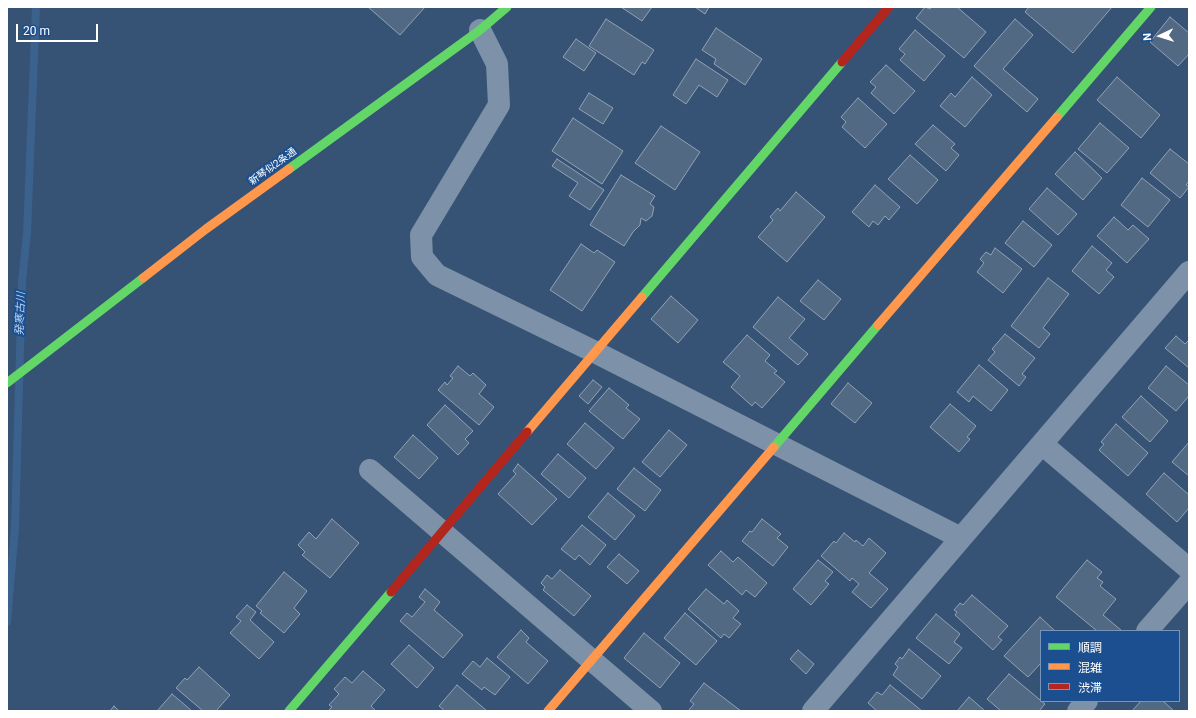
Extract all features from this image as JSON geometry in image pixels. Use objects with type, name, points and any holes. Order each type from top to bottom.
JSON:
[{"type":"street","name":"新琴似2条通","points":[[7,383],[206,229],[480,30],[507,7]]},
{"type":"street","points":[[289,711],[889,7]]},
{"type":"street","points":[[548,711],[1151,7]]},
{"type":"street","points":[[480,30],[497,64],[499,105],[420,235],[422,257],[437,275],[595,352],[961,538]]},
{"type":"street","points":[[813,711],[1189,272]]},
{"type":"street","points":[[1042,444],[1189,569]]},
{"type":"street","points":[[370,470],[651,711]]},
{"type":"street","points":[[1148,630],[1189,583]]},
{"type":"street","points":[[1078,711],[1086,702]]},
{"type":"building","points":[[368,7],[425,7],[400,35]]},
{"type":"building","points":[[621,7],[652,7],[642,21]]},
{"type":"building","points":[[695,7],[709,7],[705,14]]},
{"type":"building","points":[[925,7],[930,9],[932,7],[957,7],[986,32],[964,58],[916,18]]},
{"type":"building","points":[[1029,7],[1112,7],[1073,53],[1025,12]]},
{"type":"building","points":[[1170,17],[1189,33],[1189,54],[1178,66],[1150,42]]},
{"type":"building","points":[[606,19],[654,50],[645,64],[642,62],[634,75],[589,46]]},
{"type":"building","points":[[1015,19],[1033,35],[1003,69],[1038,99],[1027,112],[974,66]]},
{"type":"building","points":[[716,28],[762,59],[745,85],[714,64],[716,59],[702,50]]},
{"type":"building","points":[[915,30],[945,56],[924,81],[900,60],[905,54],[899,49]]},
{"type":"building","points":[[576,39],[596,53],[584,71],[563,57]]},
{"type":"building","points":[[696,59],[728,80],[717,97],[699,85],[686,104],[673,95]]},
{"type":"building","points":[[886,65],[915,91],[894,114],[871,93],[876,87],[870,82]]},
{"type":"building","points":[[972,77],[992,95],[965,127],[940,106],[951,93],[955,97]]},
{"type":"building","points":[[1117,77],[1160,115],[1141,138],[1097,100]]},
{"type":"building","points":[[589,93],[613,108],[603,124],[579,109]]},
{"type":"building","points":[[858,98],[887,124],[865,148],[842,127],[846,122],[841,117]]},
{"type":"building","points":[[573,118],[623,151],[602,184],[552,151]]},
{"type":"building","points":[[1100,123],[1129,148],[1107,173],[1078,149]]},
{"type":"building","points":[[933,125],[955,144],[951,148],[959,155],[946,171],[915,144]]},
{"type":"building","points":[[661,126],[700,152],[675,190],[635,163]]},
{"type":"building","points":[[1170,149],[1189,164],[1189,181],[1186,185],[1189,187],[1180,198],[1150,173]]},
{"type":"building","points":[[1075,152],[1102,178],[1083,200],[1055,174]]},
{"type":"building","points":[[910,155],[938,180],[917,204],[888,179]]},
{"type":"building","points":[[557,159],[604,190],[590,210],[569,196],[578,183],[552,166]]},
{"type":"building","points":[[621,175],[655,196],[650,204],[654,207],[652,216],[646,221],[641,218],[640,225],[633,232],[624,246],[590,225]]},
{"type":"building","points":[[1142,178],[1170,200],[1148,227],[1121,205]]},
{"type":"building","points":[[875,185],[900,207],[889,220],[885,216],[878,225],[873,221],[869,227],[852,212]]},
{"type":"building","points":[[1047,188],[1077,214],[1058,235],[1029,209]]},
{"type":"building","points":[[796,192],[825,217],[787,262],[758,237],[773,220],[770,217],[778,208],[780,211]]},
{"type":"building","points":[[1114,217],[1128,230],[1133,225],[1149,239],[1127,263],[1097,236]]},
{"type":"building","points":[[1023,221],[1052,245],[1034,267],[1005,243]]},
{"type":"building","points":[[581,244],[594,253],[597,250],[615,262],[582,311],[550,290]]},
{"type":"building","points":[[1092,246],[1112,263],[1106,270],[1114,277],[1099,294],[1072,271]]},
{"type":"building","points":[[995,248],[1022,269],[1003,293],[977,272],[984,263],[980,259],[986,252],[991,255]]},
{"type":"building","points":[[1048,278],[1069,294],[1043,328],[1050,334],[1039,348],[1011,326]]},
{"type":"building","points":[[818,280],[841,299],[824,320],[800,301]]},
{"type":"building","points":[[671,296],[698,320],[678,343],[651,319]]},
{"type":"building","points":[[778,297],[805,319],[789,338],[808,354],[798,365],[753,327]]},
{"type":"building","points":[[1005,334],[1035,358],[1022,374],[1026,377],[1019,386],[988,360],[995,352],[992,349]]},
{"type":"building","points":[[747,335],[770,355],[765,361],[777,371],[774,373],[785,382],[762,408],[755,402],[752,406],[731,387],[740,376],[723,362]]},
{"type":"building","points":[[1176,336],[1185,344],[1189,340],[1189,368],[1165,348]]},
{"type":"building","points":[[979,365],[1008,390],[991,411],[973,396],[969,402],[957,392]]},
{"type":"building","points":[[458,366],[470,376],[473,373],[486,385],[479,394],[494,407],[479,425],[438,390],[445,382],[447,385],[453,378],[450,376]]},
{"type":"building","points":[[1166,366],[1189,385],[1189,396],[1176,411],[1148,388]]},
{"type":"building","points":[[593,380],[602,387],[588,404],[579,396]]},
{"type":"building","points":[[848,383],[872,403],[855,423],[831,404]]},
{"type":"building","points":[[609,388],[629,405],[626,408],[640,419],[623,439],[589,411]]},
{"type":"building","points":[[1141,396],[1168,421],[1150,442],[1122,417]]},
{"type":"building","points":[[950,404],[976,426],[967,437],[970,439],[959,452],[930,427]]},
{"type":"building","points":[[445,405],[473,431],[465,439],[469,443],[458,455],[427,425]]},
{"type":"building","points":[[585,423],[614,448],[596,469],[567,444]]},
{"type":"building","points":[[1116,424],[1148,453],[1128,476],[1099,450],[1104,444],[1101,442]]},
{"type":"building","points":[[669,430],[687,445],[660,477],[642,462]]},
{"type":"building","points":[[413,435],[438,458],[419,479],[394,457]]},
{"type":"building","points":[[1189,442],[1189,476],[1172,462]]},
{"type":"building","points":[[558,454],[586,478],[569,498],[541,474]]},
{"type":"building","points":[[518,464],[557,499],[532,525],[498,494],[516,474],[513,471]]},
{"type":"building","points":[[634,468],[661,490],[645,511],[617,489]]},
{"type":"building","points":[[1164,473],[1189,495],[1189,508],[1177,522],[1146,494]]},
{"type":"building","points":[[608,493],[635,516],[615,540],[588,517]]},
{"type":"building","points":[[332,519],[359,543],[330,578],[302,555],[305,552],[298,545],[309,532],[316,539]]},
{"type":"building","points":[[762,519],[781,534],[777,538],[788,547],[773,566],[742,541],[750,531],[752,532]]},
{"type":"building","points":[[582,525],[606,545],[590,565],[579,555],[575,560],[561,549]]},
{"type":"building","points":[[844,533],[855,542],[856,540],[863,546],[869,538],[886,553],[869,573],[888,589],[871,608],[852,592],[859,584],[852,578],[850,581],[821,556],[834,541],[836,543]]},
{"type":"building","points":[[721,551],[733,562],[738,557],[767,583],[755,597],[746,590],[742,595],[708,565]]},
{"type":"building","points":[[619,554],[639,571],[627,584],[607,567]]},
{"type":"building","points":[[818,560],[833,572],[825,581],[829,584],[811,605],[793,589]]},
{"type":"building","points":[[1087,560],[1102,572],[1097,578],[1103,582],[1100,586],[1116,599],[1103,615],[1121,630],[1096,630],[1056,597]]},
{"type":"building","points":[[560,570],[591,596],[574,616],[543,590],[545,587],[541,583],[547,575],[552,579]]},
{"type":"building","points":[[284,572],[307,591],[294,608],[300,614],[284,633],[260,613],[262,611],[256,606]]},
{"type":"building","points":[[425,589],[440,602],[434,610],[463,635],[443,658],[400,621],[407,613],[412,617],[425,602],[419,597]]},
{"type":"building","points":[[706,589],[724,604],[727,600],[739,611],[733,618],[741,624],[729,638],[724,634],[721,638],[688,609]]},
{"type":"building","points":[[972,595],[1008,626],[998,637],[1002,640],[993,650],[955,615],[957,612],[954,610],[960,603],[963,605]]},
{"type":"building","points":[[247,605],[256,612],[250,620],[274,642],[259,659],[230,633],[241,621],[236,617]]},
{"type":"building","points":[[685,613],[717,641],[696,665],[664,638]]},
{"type":"building","points":[[936,614],[960,634],[954,642],[962,648],[949,664],[916,638]]},
{"type":"building","points":[[1040,617],[1054,630],[1040,630],[1040,664],[1028,677],[1004,656]]},
{"type":"building","points":[[521,630],[529,638],[526,642],[548,661],[528,684],[497,657]]},
{"type":"building","points":[[644,633],[680,663],[660,688],[624,658]]},
{"type":"building","points":[[409,645],[434,668],[417,688],[391,664]]},
{"type":"building","points":[[909,649],[941,676],[922,699],[893,675],[898,667],[895,664],[900,657],[902,659]]},
{"type":"building","points":[[798,650],[814,664],[806,674],[790,659]]},
{"type":"building","points":[[487,658],[510,677],[495,695],[484,687],[482,690],[462,674],[473,661],[480,667]]},
{"type":"building","points":[[199,667],[230,695],[216,711],[203,711],[176,688],[185,678],[187,680]]},
{"type":"building","points":[[363,671],[385,690],[371,706],[376,711],[328,711],[332,707],[329,705],[339,694],[334,689],[345,677],[352,683]]},
{"type":"building","points":[[1009,674],[1040,700],[1040,702],[1045,704],[1039,711],[1001,711],[987,699]]},
{"type":"building","points":[[704,683],[741,711],[688,711],[694,704],[690,701]]},
{"type":"building","points":[[457,685],[487,711],[445,711],[439,706]]},
{"type":"building","points":[[890,685],[922,711],[877,711],[868,703],[877,692],[882,695]]},
{"type":"building","points":[[172,694],[192,711],[157,711]]},
{"type":"building","points":[[969,697],[985,711],[957,711]]},
{"type":"building","points":[[1140,702],[1164,702],[1174,711],[1132,711]]},
{"type":"building","points":[[114,706],[119,711],[110,711]]},
{"type":"waterway","name":"発寒古川","points":[[7,622],[15,528],[22,281],[27,234],[36,7]]},
{"type":"traffic: fast","points":[[289,169],[480,30],[507,7]]},
{"type":"traffic: fast","points":[[1057,117],[1151,7]]},
{"type":"traffic: fast","points":[[642,297],[842,62]]},
{"type":"traffic: fast","points":[[7,383],[143,278]]},
{"type":"traffic: fast","points":[[774,447],[878,325]]},
{"type":"traffic: fast","points":[[289,711],[391,592]]},
{"type":"traffic: slow","points":[[878,325],[1057,117]]},
{"type":"traffic: slow","points":[[143,278],[206,229],[289,169]]},
{"type":"traffic: slow","points":[[527,432],[642,297]]},
{"type":"traffic: slow","points":[[548,711],[774,447]]},
{"type":"traffic: jam","points":[[842,62],[889,7]]},
{"type":"traffic: jam","points":[[391,592],[527,432]]}]
